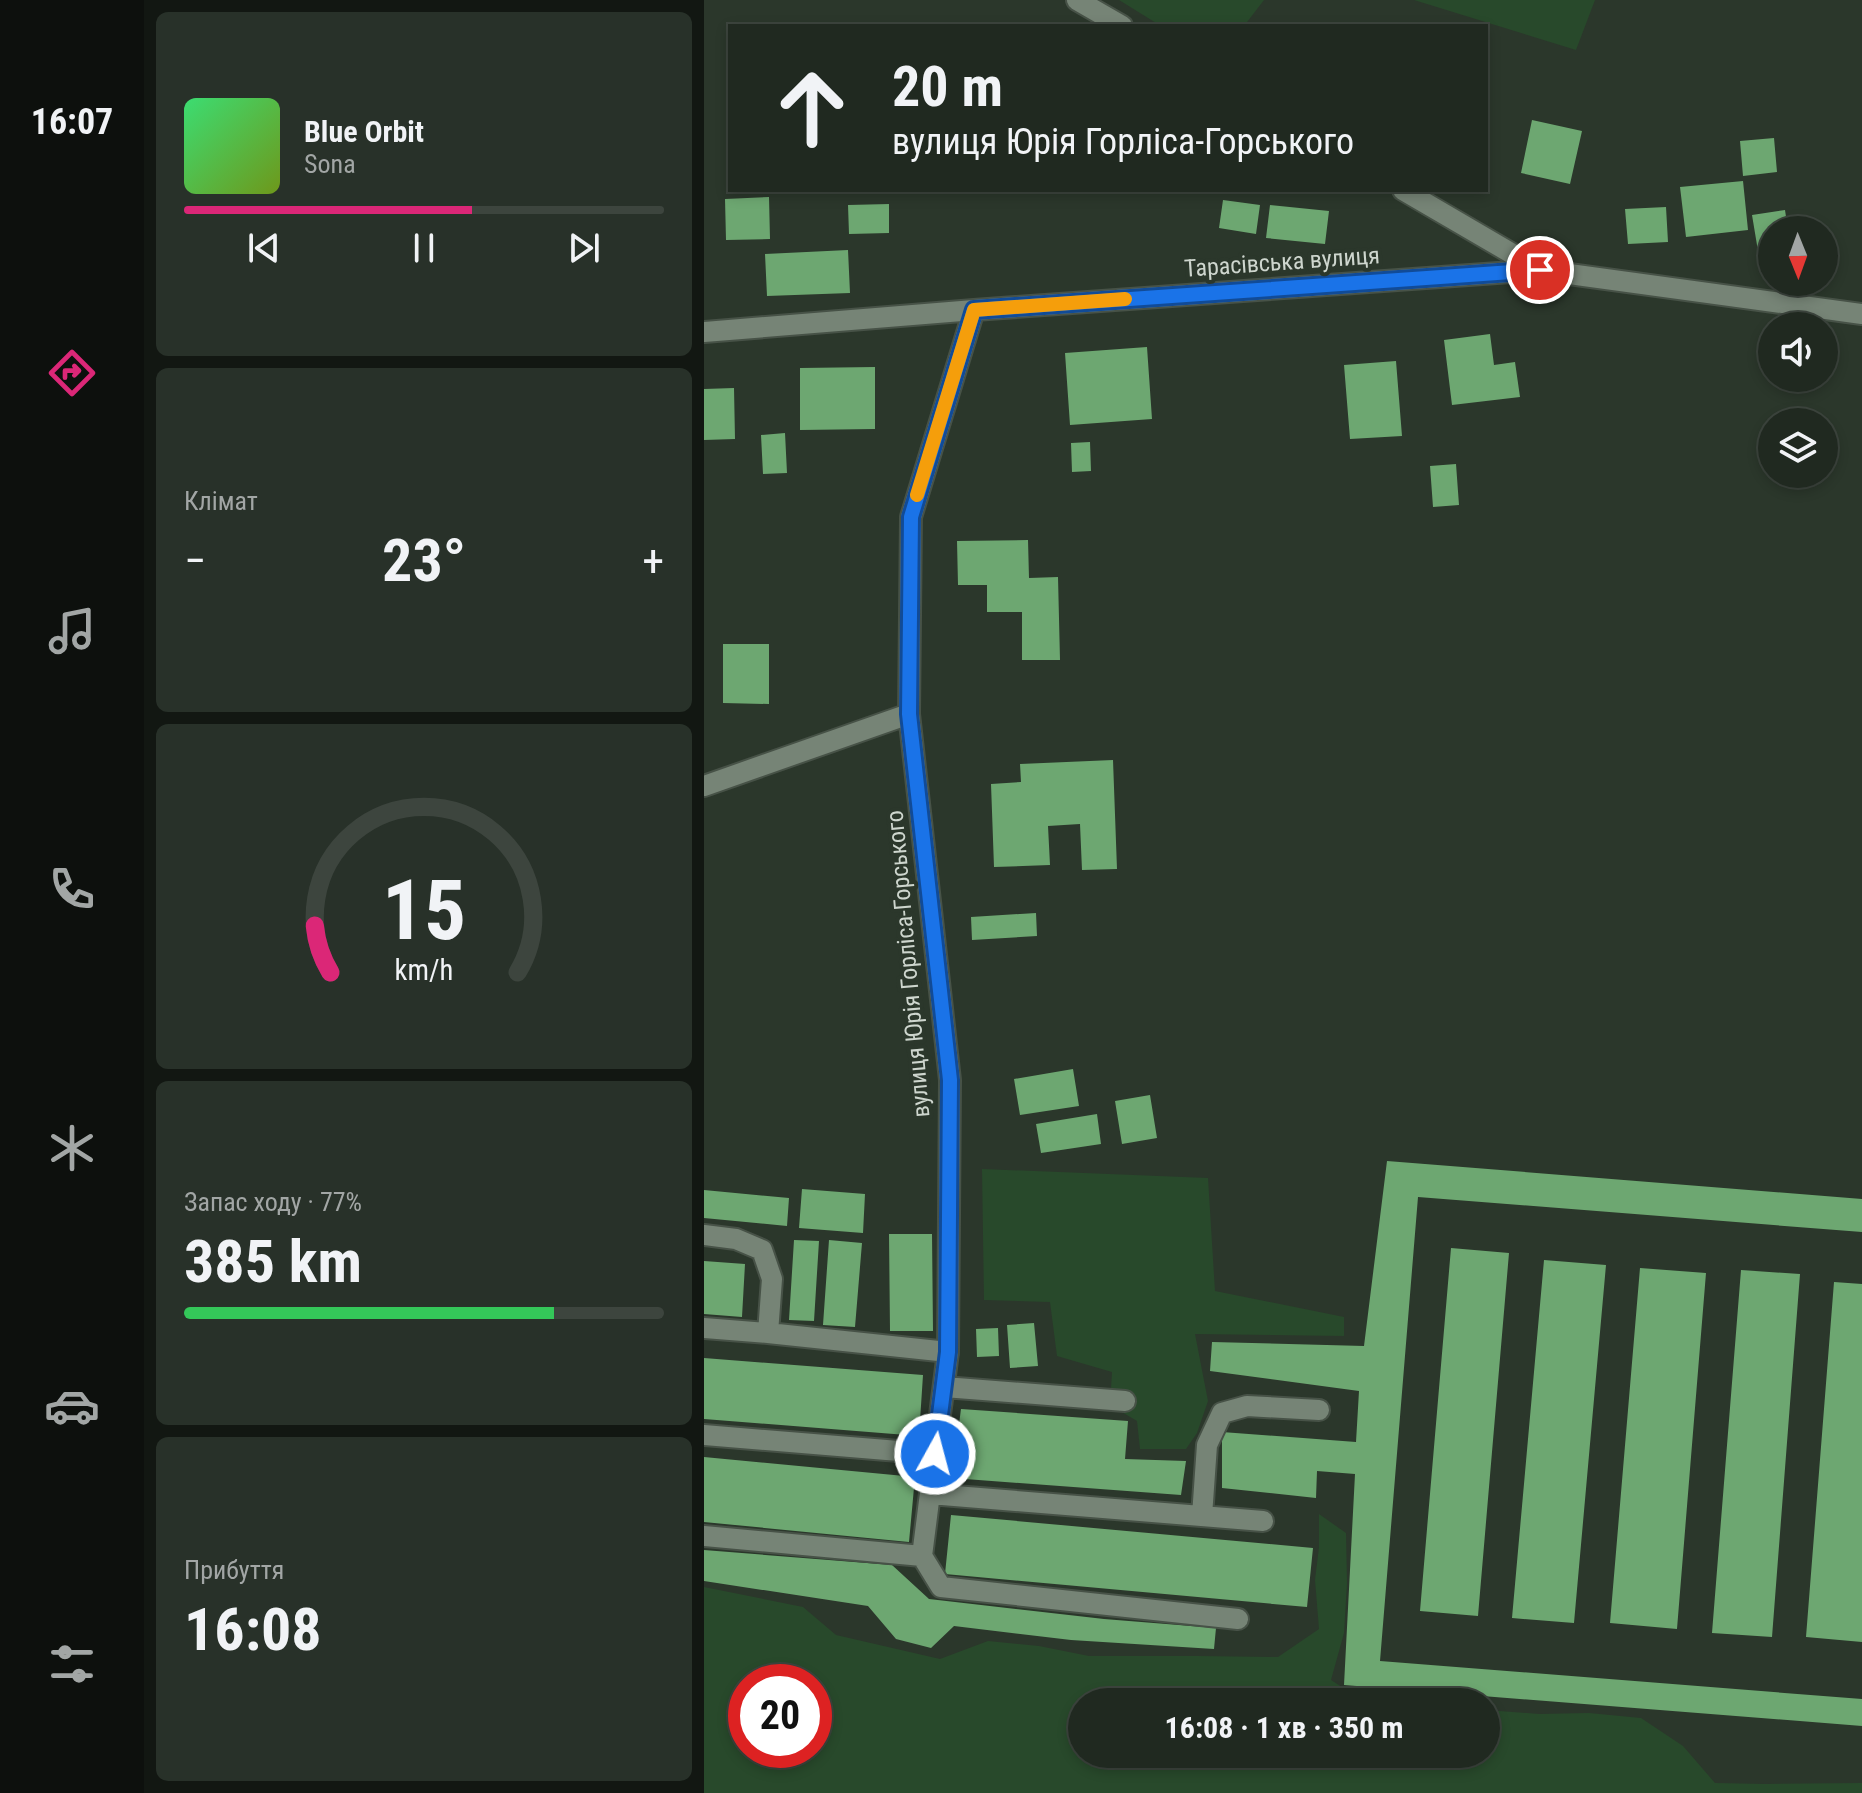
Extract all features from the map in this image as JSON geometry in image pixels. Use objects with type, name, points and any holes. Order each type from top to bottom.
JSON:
[{"type":"street","points":[[1077,0],[1119,24]]},
{"type":"street","points":[[1406,192],[1540,270]]},
{"type":"street","name":"Тарасівська вулиця","points":[[704,332],[1540,270],[1862,314]]},
{"type":"street","name":"вулиця Юрія Горліса-Горського","points":[[922,1556],[948,1352],[950,1080],[909,714],[911,517],[974,310]]},
{"type":"street","points":[[704,786],[909,714]]},
{"type":"street","points":[[704,1235],[736,1239],[762,1250],[772,1279],[768,1333]]},
{"type":"street","points":[[704,1328],[948,1352]]},
{"type":"street","points":[[944,1387],[1125,1401]]},
{"type":"street","points":[[1202,1516],[1207,1445],[1222,1413],[1247,1406],[1319,1410]]},
{"type":"street","points":[[704,1435],[935,1454]]},
{"type":"street","points":[[930,1494],[1263,1521]]},
{"type":"street","points":[[704,1536],[922,1556],[941,1587],[1238,1619]]},
{"type":"green space","points":[[1119,0],[1264,0],[1246,24],[1158,24]]},
{"type":"green space","points":[[1414,0],[1595,0],[1576,50]]},
{"type":"green space","points":[[982,1169],[1208,1178],[1215,1291],[1344,1317],[1344,1336],[1195,1334],[1208,1401],[1197,1433],[1186,1449],[1140,1449],[1137,1421],[1110,1405],[1112,1372],[1057,1356],[1050,1302],[984,1300]]},
{"type":"green space","points":[[1319,1514],[1346,1533],[1344,1633],[1331,1680],[1343,1688],[1068,1688],[1068,1768],[1500,1768],[1500,1711],[1589,1713],[1641,1718],[1683,1746],[1715,1783],[1862,1783],[1862,1793],[704,1793],[704,1587],[803,1607],[836,1635],[940,1659],[988,1641],[1039,1646],[1089,1656],[1278,1657],[1319,1629],[1315,1580]]},
{"type":"building","points":[[1532,120],[1582,131],[1570,184],[1521,173]]},
{"type":"building","points":[[1774,138],[1777,172],[1743,176],[1740,141]]},
{"type":"building","points":[[1743,181],[1748,230],[1686,237],[1680,187]]},
{"type":"building","points":[[769,197],[770,239],[726,240],[725,199]]},
{"type":"building","points":[[1223,200],[1260,205],[1256,234],[1219,228]]},
{"type":"building","points":[[889,204],[889,233],[849,234],[848,205]]},
{"type":"building","points":[[1270,205],[1329,211],[1325,244],[1266,238]]},
{"type":"building","points":[[1666,207],[1668,242],[1628,244],[1625,209]]},
{"type":"building","points":[[1785,210],[1786,216],[1758,216],[1758,251],[1752,215]]},
{"type":"building","points":[[848,250],[850,293],[767,296],[765,254]]},
{"type":"building","points":[[1490,334],[1494,365],[1515,362],[1520,397],[1452,405],[1444,340]]},
{"type":"building","points":[[1147,347],[1152,419],[1070,425],[1065,353]]},
{"type":"building","points":[[1396,361],[1402,436],[1350,439],[1344,365]]},
{"type":"building","points":[[875,367],[875,429],[800,430],[800,368]]},
{"type":"building","points":[[734,388],[735,439],[704,440],[704,389]]},
{"type":"building","points":[[785,433],[787,473],[763,474],[761,435]]},
{"type":"building","points":[[1090,442],[1091,471],[1072,472],[1071,443]]},
{"type":"building","points":[[1456,464],[1459,505],[1433,507],[1430,466]]},
{"type":"building","points":[[1028,540],[1029,578],[1058,577],[1060,660],[1022,660],[1022,612],[987,612],[987,585],[958,585],[957,541]]},
{"type":"building","points":[[723,644],[769,644],[769,704],[723,703]]},
{"type":"building","points":[[1113,760],[1117,869],[1082,870],[1080,824],[1048,826],[1050,865],[994,867],[991,784],[1021,782],[1020,764]]},
{"type":"building","points":[[1036,913],[1037,936],[972,940],[971,917]]},
{"type":"building","points":[[1073,1069],[1079,1106],[1020,1115],[1014,1079]]},
{"type":"building","points":[[1150,1095],[1157,1138],[1122,1144],[1115,1101]]},
{"type":"building","points":[[1097,1114],[1101,1144],[1041,1153],[1036,1124]]},
{"type":"building","points":[[1387,1161],[1862,1199],[1862,1232],[1418,1197],[1380,1661],[1862,1699],[1862,1726],[1500,1697],[1500,1688],[1344,1685],[1355,1474],[1317,1471],[1316,1498],[1222,1488],[1222,1432],[1356,1442],[1359,1391],[1210,1371],[1212,1342],[1364,1346]]},
{"type":"building","points":[[802,1189],[865,1194],[863,1233],[799,1228]]},
{"type":"building","points":[[704,1190],[789,1198],[787,1226],[704,1218]]},
{"type":"building","points":[[889,1234],[932,1234],[933,1331],[890,1331]]},
{"type":"building","points":[[794,1240],[819,1241],[814,1321],[789,1320]]},
{"type":"building","points":[[829,1240],[862,1243],[855,1327],[823,1325]]},
{"type":"building","points":[[1451,1248],[1509,1253],[1478,1616],[1420,1611]]},
{"type":"building","points":[[1544,1260],[1606,1265],[1574,1623],[1512,1618]]},
{"type":"building","points":[[704,1261],[745,1264],[742,1317],[704,1314]]},
{"type":"building","points":[[1640,1268],[1706,1273],[1677,1629],[1610,1623]]},
{"type":"building","points":[[1741,1270],[1800,1274],[1772,1637],[1712,1633]]},
{"type":"building","points":[[1834,1282],[1862,1284],[1862,1642],[1806,1637]]},
{"type":"building","points":[[1034,1323],[1038,1366],[1010,1368],[1007,1325]]},
{"type":"building","points":[[998,1328],[999,1356],[977,1357],[976,1329]]},
{"type":"building","points":[[704,1358],[923,1375],[919,1436],[704,1419]]},
{"type":"building","points":[[961,1409],[1128,1421],[1125,1459],[1186,1461],[1181,1495],[952,1478]]},
{"type":"building","points":[[704,1457],[915,1477],[909,1542],[704,1522]]},
{"type":"building","points":[[951,1515],[1313,1548],[1307,1607],[945,1574]]},
{"type":"building","points":[[704,1550],[892,1565],[929,1599],[1216,1628],[1214,1649],[1071,1640],[954,1626],[931,1648],[896,1639],[868,1606],[704,1581]]},
{"type":"slow traffic","points":[[917,495],[974,310],[1125,299]]},
{"type":"route","points":[[935,1454],[948,1352],[950,1080],[909,714],[911,517],[974,310],[1540,270]]}]
